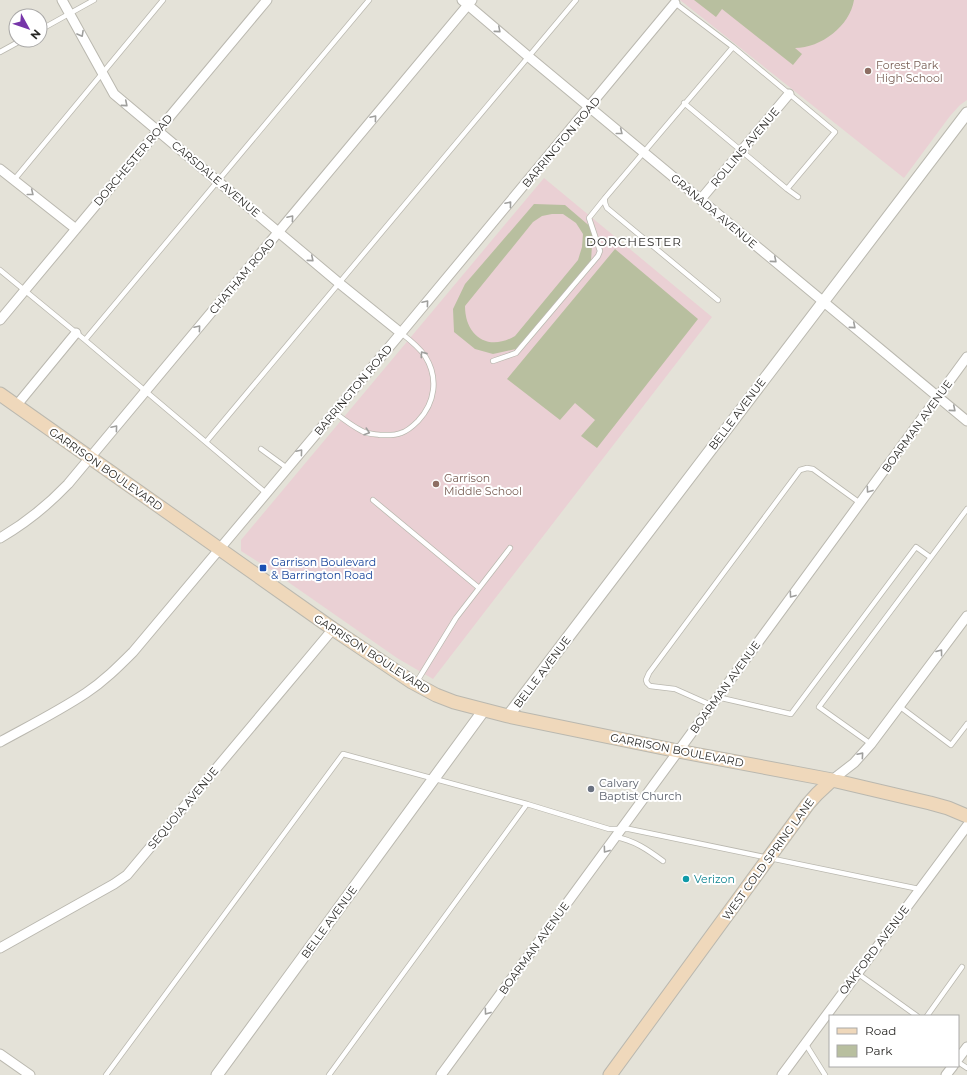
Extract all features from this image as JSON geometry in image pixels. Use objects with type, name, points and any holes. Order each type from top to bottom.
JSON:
[{"type":"main road","name":"GARRISON BOULEVARD","points":[[0,394],[333,629],[415,684],[436,695],[454,702],[508,716],[678,751],[832,780],[930,803],[948,808],[967,816]]},
{"type":"main road","name":"WEST COLD SPRING LANE","points":[[610,1075],[808,804],[816,794],[832,780]]},
{"type":"street","name":"CARSDALE AVENUE","points":[[62,0],[114,94],[339,283],[401,333]]},
{"type":"street","name":"DORCHESTER ROAD","points":[[0,320],[267,0]]},
{"type":"street","name":"GRANADA AVENUE","points":[[467,2],[529,57],[967,421]]},
{"type":"street","name":"CHATHAM ROAD","points":[[0,538],[22,525],[51,502],[90,458],[279,232],[467,2]]},
{"type":"street","name":"BARRINGTON ROAD","points":[[0,742],[77,698],[102,681],[133,652],[590,107],[675,3]]},
{"type":"street","name":"ROLLINS AVENUE","points":[[701,200],[789,94]]},
{"type":"street","name":"BELLE AVENUE","points":[[508,716],[967,113]]},
{"type":"street","points":[[0,169],[76,229]]},
{"type":"street","points":[[16,406],[76,333]]},
{"type":"street","name":"BOARMAN AVENUE","points":[[441,1075],[967,357]]},
{"type":"street","name":"WEST COLD SPRING LANE","points":[[832,780],[854,763],[871,744],[967,616]]},
{"type":"street","name":"SEQUOIA AVENUE","points":[[0,948],[114,884],[127,875],[333,629]]},
{"type":"street","name":"BELLE AVENUE","points":[[216,1075],[484,710]]},
{"type":"street","name":"OAKFORD AVENUE","points":[[782,1075],[967,826]]},
{"type":"street","points":[[959,1059],[967,1047]]},
{"type":"street","points":[[0,1054],[18,1072],[30,1075]]},
{"type":"street","points":[[946,1075],[952,1067]]},
{"type":"lane","points":[[48,26],[94,0]]},
{"type":"lane","points":[[14,180],[163,0]]},
{"type":"lane","points":[[85,340],[369,0]]},
{"type":"lane","points":[[206,442],[576,0]]},
{"type":"lane","points":[[675,3],[733,47],[835,132],[787,189]]},
{"type":"lane","points":[[493,361],[516,353],[598,256],[600,251],[589,218],[733,47]]},
{"type":"lane","points":[[684,104],[798,197]]},
{"type":"lane","points":[[605,198],[605,205],[608,208],[718,300]]},
{"type":"lane","points":[[0,270],[266,493]]},
{"type":"lane","points":[[334,412],[362,431],[388,435],[401,433],[412,427],[422,416],[429,407],[433,394],[434,381],[431,368],[426,357],[418,346],[401,333]]},
{"type":"lane","points":[[261,449],[287,468]]},
{"type":"lane","points":[[860,503],[813,469],[807,468],[800,470],[649,673],[646,680],[647,683],[650,686],[675,689],[714,701],[791,714],[916,548],[930,558]]},
{"type":"lane","points":[[373,500],[479,588]]},
{"type":"lane","points":[[871,744],[819,707],[967,509]]},
{"type":"lane","points":[[415,684],[456,618],[510,548]]},
{"type":"lane","points":[[899,706],[951,745],[967,724]]},
{"type":"lane","points":[[106,1075],[343,754],[527,804],[609,829],[629,829],[919,889]]},
{"type":"lane","points":[[329,1075],[527,804]]},
{"type":"lane","points":[[615,837],[626,839],[639,845],[663,861]]},
{"type":"lane","points":[[928,1015],[962,967]]},
{"type":"lane","points":[[857,973],[916,1015]]},
{"type":"lane","points":[[805,1044],[825,1075]]},
{"type":"lane","points":[[959,1062],[967,1068]]},
{"type":"shaded area","name":"Forest Park High School","points":[[680,0],[967,0],[967,100],[950,116],[904,178]]},
{"type":"shaded area","name":"Garrison Middle School","points":[[544,178],[712,317],[433,679],[397,658],[268,568],[241,551],[241,540]]},
{"type":"green space","points":[[694,0],[854,0],[847,18],[833,34],[815,44],[795,48],[802,54],[793,65],[722,9],[716,17]]},
{"type":"green space","points":[[534,204],[565,205],[593,229],[591,261],[516,349],[493,354],[475,349],[454,332],[453,309],[465,284]],"holes":[[[563,214],[576,223],[583,234],[582,247],[578,260],[515,336],[505,341],[496,342],[487,341],[480,338],[469,326],[465,306],[533,222],[542,216]]]},
{"type":"green space","points":[[615,249],[698,319],[597,448],[581,436],[595,420],[575,403],[560,420],[507,379]]},
{"type":"place","name":"Forest Park High School","points":[[868,71]]},
{"type":"place","name":"Garrison Middle School","points":[[436,484]]},
{"type":"place","name":"Garrison Boulevard & Barrington Road","points":[[263,568]]},
{"type":"place","name":"Calvary Baptist Church","points":[[591,789]]},
{"type":"place","name":"Verizon","points":[[686,879]]},
{"type":"district","name":"DORCHESTER","points":[[634,242]]}]
